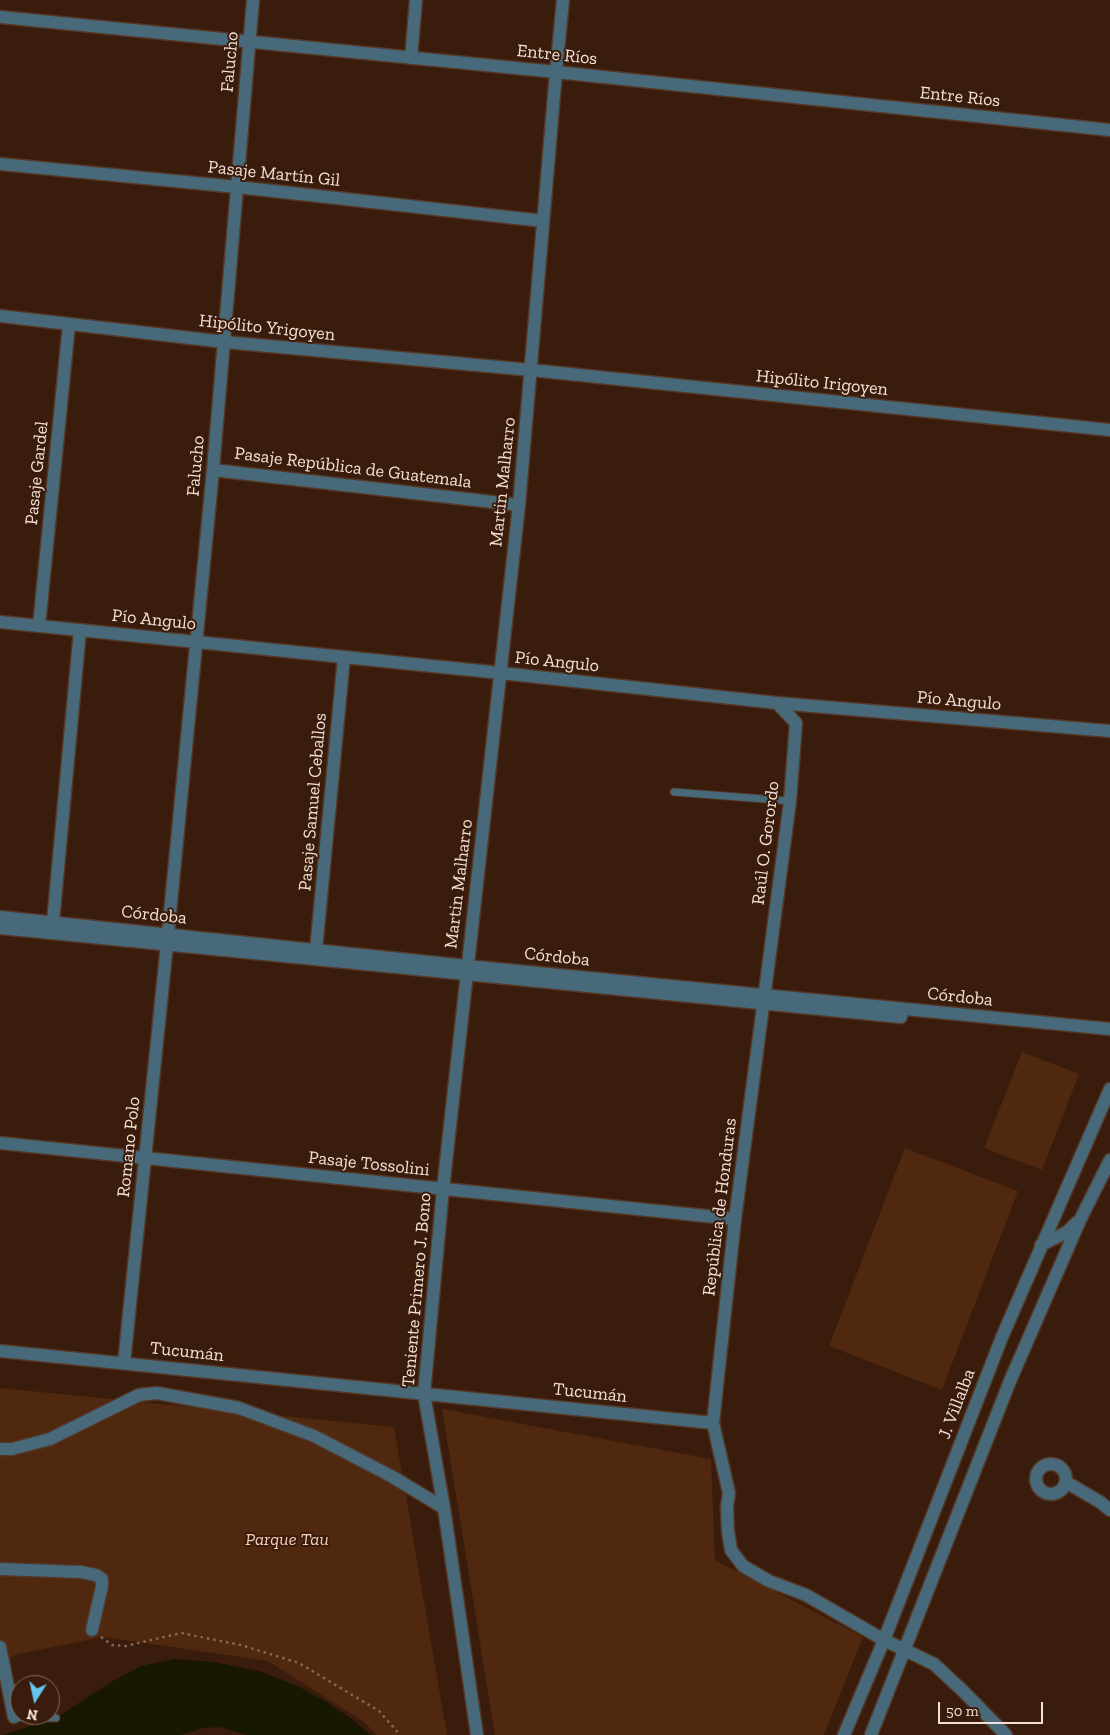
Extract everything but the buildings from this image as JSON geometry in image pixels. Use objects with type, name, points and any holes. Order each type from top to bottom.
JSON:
[{"type":"street","name":"Falucho","points":[[167,939],[225,342],[253,0]]},
{"type":"street","points":[[411,58],[416,0]]},
{"type":"street","name":"Martin Malharro","points":[[466,970],[518,506],[563,0]]},
{"type":"street","name":"Entre Ríos","points":[[0,17],[556,72],[1110,130]]},
{"type":"street","name":"Pasaje Martín Gil","points":[[0,164],[237,187],[544,221]]},
{"type":"street","name":"Hipólito Yrigoyen","points":[[0,316],[225,342],[531,370]]},
{"type":"street","name":"Pasaje Gardel","points":[[39,626],[69,324]]},
{"type":"street","name":"Hipólito Irigoyen","points":[[531,370],[1110,430]]},
{"type":"street","name":"Pasaje República de Guatemala","points":[[213,470],[518,506]]},
{"type":"street","name":"Pío Angulo","points":[[0,622],[777,703],[1110,730]]},
{"type":"street","points":[[52,922],[80,630]]},
{"type":"street","name":"Pasaje Samuel Ceballos","points":[[316,950],[344,657]]},
{"type":"street","name":"Raúl O. Gorordo","points":[[763,1000],[790,801],[796,723],[777,703]]},
{"type":"street","name":"Córdoba","points":[[0,917],[52,922],[167,939],[1110,1037]]},
{"type":"street","name":"Córdoba","points":[[0,928],[316,950],[466,970]]},
{"type":"street","name":"Romano Polo","points":[[124,1363],[167,939]]},
{"type":"street","name":"Teniente Primero J. Bono","points":[[466,970],[424,1394],[444,1508],[477,1735]]},
{"type":"street","name":"Córdoba","points":[[763,1000],[1110,1029]]},
{"type":"street","name":"República de Honduras","points":[[713,1423],[735,1219],[763,1000]]},
{"type":"street","name":"J. Villalba","points":[[844,1735],[884,1640],[1002,1337],[1110,1089]]},
{"type":"street","name":"Pasaje Tossolini","points":[[0,1143],[735,1219]]},
{"type":"street","points":[[871,1735],[1010,1381],[1080,1220],[1110,1160]]},
{"type":"street","points":[[1041,1245],[1067,1232],[1080,1220]]},
{"type":"street","name":"Tucumán","points":[[0,1351],[713,1423]]},
{"type":"street","points":[[0,1448],[12,1449],[50,1439],[138,1395],[158,1394],[239,1408],[314,1436],[392,1476],[444,1508]]},
{"type":"street","points":[[713,1423],[729,1493],[727,1507],[731,1550],[743,1566],[769,1581],[806,1595],[884,1640],[934,1664],[1006,1735]]},
{"type":"street","points":[[1066,1482],[1110,1510]]},
{"type":"street","points":[[0,1569],[81,1572],[96,1575],[102,1579],[102,1586],[92,1630]]},
{"type":"street","points":[[0,1647],[10,1697]]},
{"type":"lane","points":[[674,792],[790,801]]},
{"type":"path","points":[[92,1630],[112,1645],[126,1646],[181,1633],[241,1645],[299,1663],[379,1711],[400,1735]]},
{"type":"green space","points":[[1022,1052],[1079,1074],[1042,1170],[984,1148]]},
{"type":"green space","points":[[905,1148],[1018,1191],[942,1390],[829,1346]]},
{"type":"green space","name":"Parque Tau","points":[[0,1388],[394,1427],[447,1735],[377,1735],[364,1722],[268,1661],[103,1637],[14,1655],[0,1668]]},
{"type":"green space","points":[[442,1409],[711,1459],[715,1560],[863,1637],[824,1735],[495,1735]]},
{"type":"shaded area","points":[[175,1659],[214,1662],[262,1672],[299,1687],[327,1702],[371,1735],[247,1735],[220,1727],[203,1728],[181,1735],[3,1735],[34,1725],[60,1725],[60,1715],[113,1681],[141,1666]]}]
